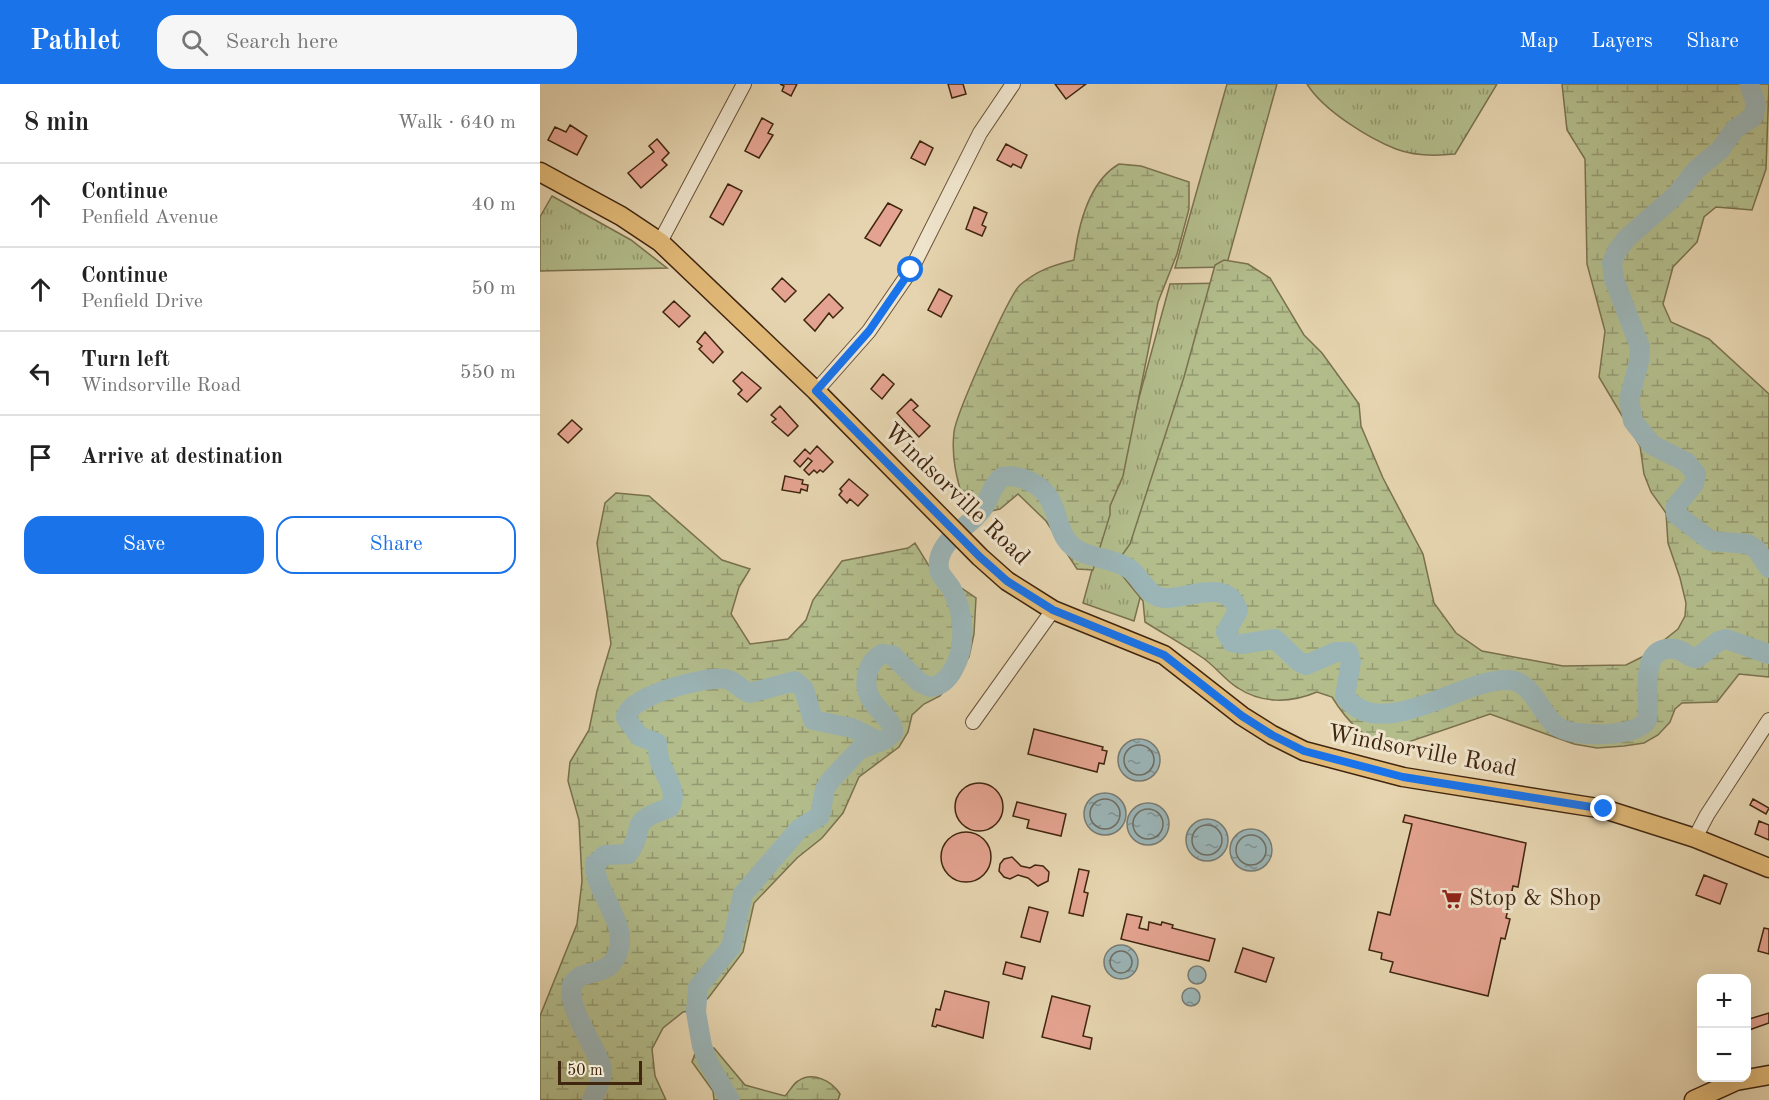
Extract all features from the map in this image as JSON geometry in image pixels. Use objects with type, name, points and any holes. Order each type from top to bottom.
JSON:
[{"type":"main road","name":"Windsorville Road","points":[[540,172],[621,216],[660,242],[816,391],[965,542],[1007,581],[1053,610],[1164,655],[1272,735],[1322,758],[1443,785],[1604,809],[1695,838],[1769,868]]},
{"type":"main road","points":[[1694,1100],[1736,1081],[1769,1075]]},
{"type":"street","points":[[660,242],[744,84]]},
{"type":"street","points":[[816,391],[869,331],[911,270],[980,133],[1013,84]]},
{"type":"street","points":[[973,722],[1053,610]]},
{"type":"street","points":[[1695,838],[1707,815],[1769,720]]},
{"type":"green space","points":[[1227,84],[1277,84],[1226,267],[1175,268]]},
{"type":"green space","points":[[1307,84],[1497,84],[1455,154],[1433,155],[1403,151],[1373,138],[1324,104]]},
{"type":"green space","points":[[1562,84],[1769,84],[1766,169],[1752,210],[1716,207],[1704,217],[1697,242],[1673,267],[1663,304],[1671,322],[1709,339],[1769,394],[1769,677],[1739,674],[1717,702],[1682,703],[1675,709],[1670,722],[1658,735],[1644,743],[1597,748],[1574,744],[1490,714],[1391,748],[1372,740],[1357,728],[1343,714],[1332,697],[1317,692],[1287,700],[1267,699],[1247,693],[1233,685],[1203,658],[1145,622],[1143,601],[1121,574],[1120,558],[1130,544],[1184,377],[1215,265],[1224,260],[1248,264],[1270,278],[1304,335],[1322,353],[1359,404],[1361,426],[1383,478],[1423,554],[1434,603],[1456,633],[1482,651],[1563,666],[1626,665],[1644,656],[1678,629],[1685,616],[1686,603],[1668,543],[1666,513],[1651,492],[1644,474],[1640,446],[1599,377],[1605,331],[1587,264],[1585,159],[1567,130]]},
{"type":"green space","points":[[1119,164],[1141,166],[1189,182],[1189,209],[1177,254],[1158,302],[1123,476],[1110,506],[1110,515],[1093,570],[1077,569],[1046,521],[1018,494],[1000,509],[978,514],[964,504],[954,460],[954,432],[973,380],[1014,293],[1020,285],[1039,272],[1074,260],[1086,206],[1099,182]]},
{"type":"green space","points":[[552,196],[631,240],[667,268],[540,271],[540,217]]},
{"type":"green space","points":[[1228,283],[1175,463],[1134,621],[1083,603],[1170,284]]},
{"type":"green space","points":[[616,493],[649,496],[722,560],[750,569],[739,587],[731,614],[750,644],[788,639],[806,620],[813,600],[842,561],[908,548],[915,543],[929,566],[976,598],[974,634],[969,657],[956,677],[940,696],[924,704],[912,715],[908,732],[899,747],[859,777],[843,813],[822,838],[797,858],[754,903],[743,952],[709,997],[696,1010],[683,1012],[663,1028],[652,1049],[655,1076],[666,1100],[540,1100],[540,1016],[577,924],[582,881],[579,820],[568,781],[570,762],[589,730],[597,691],[611,644],[597,543],[605,503]]},
{"type":"green space","points":[[697,1048],[714,1048],[745,1085],[785,1096],[798,1081],[816,1077],[837,1089],[840,1094],[838,1100],[714,1100],[713,1091],[692,1062]]},
{"type":"water","points":[[1139,739],[1154,745],[1160,760],[1154,775],[1139,781],[1124,775],[1118,760],[1124,745]]},
{"type":"water","points":[[1105,793],[1120,799],[1126,814],[1120,829],[1105,835],[1090,829],[1084,814],[1090,799]]},
{"type":"water","points":[[1148,803],[1163,809],[1169,824],[1163,839],[1148,845],[1133,839],[1127,824],[1133,809]]},
{"type":"water","points":[[1207,819],[1222,825],[1228,840],[1222,855],[1207,861],[1192,855],[1186,840],[1192,825]]},
{"type":"water","points":[[1251,829],[1266,835],[1272,850],[1266,865],[1251,871],[1236,865],[1230,850],[1236,835]]},
{"type":"water","points":[[1121,945],[1133,950],[1138,962],[1133,974],[1121,979],[1109,974],[1104,962],[1109,950]]},
{"type":"water","points":[[1197,966],[1203,969],[1206,975],[1203,981],[1197,984],[1191,981],[1188,975],[1191,969]]},
{"type":"water","points":[[1191,988],[1197,991],[1200,997],[1197,1003],[1191,1006],[1185,1003],[1182,997],[1185,991]]},
{"type":"building","points":[[780,84],[797,84],[791,96],[782,91],[784,86]]},
{"type":"building","points":[[948,84],[963,84],[966,94],[952,98]]},
{"type":"building","points":[[1055,84],[1086,84],[1066,99]]},
{"type":"building","points":[[762,118],[773,124],[768,133],[773,135],[759,158],[745,151]]},
{"type":"building","points":[[570,125],[587,136],[577,155],[548,140],[555,127],[566,132]]},
{"type":"building","points":[[657,139],[669,153],[662,160],[667,165],[641,188],[628,173],[654,152],[649,146]]},
{"type":"building","points":[[920,141],[933,148],[925,165],[911,158]]},
{"type":"building","points":[[1006,144],[1027,155],[1021,168],[1013,164],[1011,167],[997,160]]},
{"type":"building","points":[[728,184],[742,191],[723,225],[710,217]]},
{"type":"building","points":[[888,203],[902,210],[880,246],[865,238]]},
{"type":"building","points":[[974,207],[987,213],[982,225],[986,227],[982,236],[966,229]]},
{"type":"building","points":[[782,278],[796,291],[785,302],[772,289]]},
{"type":"building","points":[[939,289],[952,296],[941,317],[928,310]]},
{"type":"building","points":[[829,294],[843,308],[833,318],[829,313],[815,331],[804,320]]},
{"type":"building","points":[[674,301],[690,316],[679,327],[663,312]]},
{"type":"building","points":[[705,332],[723,352],[713,363],[699,349],[702,346],[697,342]]},
{"type":"building","points":[[742,372],[761,388],[747,402],[738,394],[742,390],[733,381]]},
{"type":"building","points":[[883,374],[894,384],[882,399],[871,389]]},
{"type":"building","points":[[911,399],[918,406],[913,410],[930,426],[919,437],[897,413]]},
{"type":"building","points":[[780,406],[798,426],[788,436],[772,422],[776,419],[771,415]]},
{"type":"building","points":[[572,420],[582,429],[568,443],[558,434]]},
{"type":"building","points":[[817,446],[833,462],[823,472],[820,470],[817,473],[814,470],[809,475],[804,470],[812,461],[808,458],[800,467],[794,461],[805,449],[810,454]]},
{"type":"building","points":[[785,476],[803,480],[802,484],[808,485],[807,491],[801,489],[800,493],[782,490]]},
{"type":"building","points":[[849,479],[868,495],[858,506],[850,499],[847,503],[839,495],[842,491],[840,489]]},
{"type":"building","points":[[1034,729],[1103,747],[1102,750],[1107,751],[1104,764],[1099,763],[1097,772],[1028,754]]},
{"type":"building","points":[[974,783],[984,783],[996,790],[1003,802],[1003,812],[996,824],[984,831],[974,831],[959,820],[955,812],[955,802],[966,787]]},
{"type":"building","points":[[1753,799],[1769,808],[1766,814],[1750,805]]},
{"type":"building","points":[[1017,802],[1066,814],[1061,836],[1027,828],[1029,820],[1013,816]]},
{"type":"building","name":"Stop & Shop","points":[[1405,815],[1526,843],[1518,887],[1513,886],[1506,918],[1510,919],[1505,939],[1501,938],[1488,996],[1390,972],[1393,962],[1381,959],[1382,953],[1369,950],[1378,912],[1390,915],[1412,824],[1403,822]]},
{"type":"building","points":[[1759,821],[1769,825],[1769,840],[1755,834]]},
{"type":"building","points":[[966,832],[984,839],[991,857],[984,875],[966,882],[948,875],[941,857],[948,839]]},
{"type":"building","points":[[1012,857],[1021,866],[1030,868],[1035,865],[1043,866],[1049,872],[1048,881],[1038,886],[1028,878],[1018,875],[1010,879],[1004,877],[999,871],[1000,864],[1004,859]]},
{"type":"building","points":[[1079,869],[1089,871],[1084,892],[1088,893],[1083,916],[1069,913]]},
{"type":"building","points":[[1704,875],[1727,884],[1720,904],[1696,895]]},
{"type":"building","points":[[1029,907],[1048,912],[1040,942],[1021,937]]},
{"type":"building","points":[[1127,914],[1142,917],[1139,928],[1148,930],[1149,922],[1161,925],[1162,922],[1173,925],[1172,928],[1215,939],[1209,961],[1121,939]]},
{"type":"building","points":[[1764,928],[1769,929],[1769,954],[1758,951]]},
{"type":"building","points":[[1243,948],[1274,958],[1266,982],[1235,972]]},
{"type":"building","points":[[1006,962],[1025,967],[1022,979],[1003,974]]},
{"type":"building","points":[[945,991],[989,1002],[983,1038],[937,1025],[932,1026],[936,1009],[940,1010]]},
{"type":"building","points":[[1052,996],[1090,1006],[1083,1036],[1092,1038],[1090,1049],[1042,1037]]},
{"type":"building","points":[[1769,1013],[1769,1023],[1751,1029],[1751,1018]]},
{"type":"waterway","points":[[1749,84],[1756,104],[1753,117],[1735,129],[1720,150],[1697,169],[1676,195],[1627,238],[1617,251],[1612,263],[1614,279],[1640,347],[1639,362],[1629,399],[1633,421],[1652,445],[1686,462],[1696,474],[1694,484],[1676,506],[1676,514],[1711,541],[1748,544],[1757,550],[1769,568]]},
{"type":"waterway","points":[[730,1100],[709,1064],[702,1046],[696,1012],[698,987],[731,947],[743,894],[799,829],[820,816],[825,789],[830,781],[859,750],[886,739],[893,733],[889,721],[868,693],[866,683],[868,672],[877,657],[882,654],[892,655],[919,682],[930,687],[941,683],[952,672],[961,649],[961,617],[951,588],[940,573],[939,560],[946,544],[978,515],[1002,477],[1019,477],[1041,488],[1049,497],[1061,529],[1073,547],[1126,567],[1154,595],[1165,598],[1206,592],[1226,595],[1233,601],[1238,611],[1226,632],[1232,642],[1242,644],[1275,639],[1298,661],[1306,665],[1336,652],[1348,652],[1351,662],[1345,696],[1360,709],[1379,714],[1400,712],[1469,688],[1508,680],[1525,686],[1547,716],[1560,728],[1579,733],[1620,733],[1641,726],[1647,720],[1650,664],[1654,655],[1663,650],[1675,649],[1697,658],[1719,641],[1726,639],[1769,654]]},
{"type":"waterway","points":[[592,1100],[601,1080],[601,1065],[576,1011],[571,988],[579,978],[603,970],[613,962],[619,949],[620,937],[613,913],[601,888],[595,864],[605,855],[628,854],[634,845],[642,822],[655,813],[669,808],[673,797],[660,762],[657,743],[639,736],[626,718],[630,710],[653,695],[703,680],[726,679],[750,693],[795,681],[804,689],[813,720],[852,728],[880,742]]},
{"type":"place","name":"Stop & Shop","points":[[1452,899]]},
{"type":"route","points":[[911,270],[869,331],[816,391],[980,557],[1007,581],[1053,610],[1164,655],[1242,716],[1272,735],[1322,758],[1454,787],[1604,809]]}]
